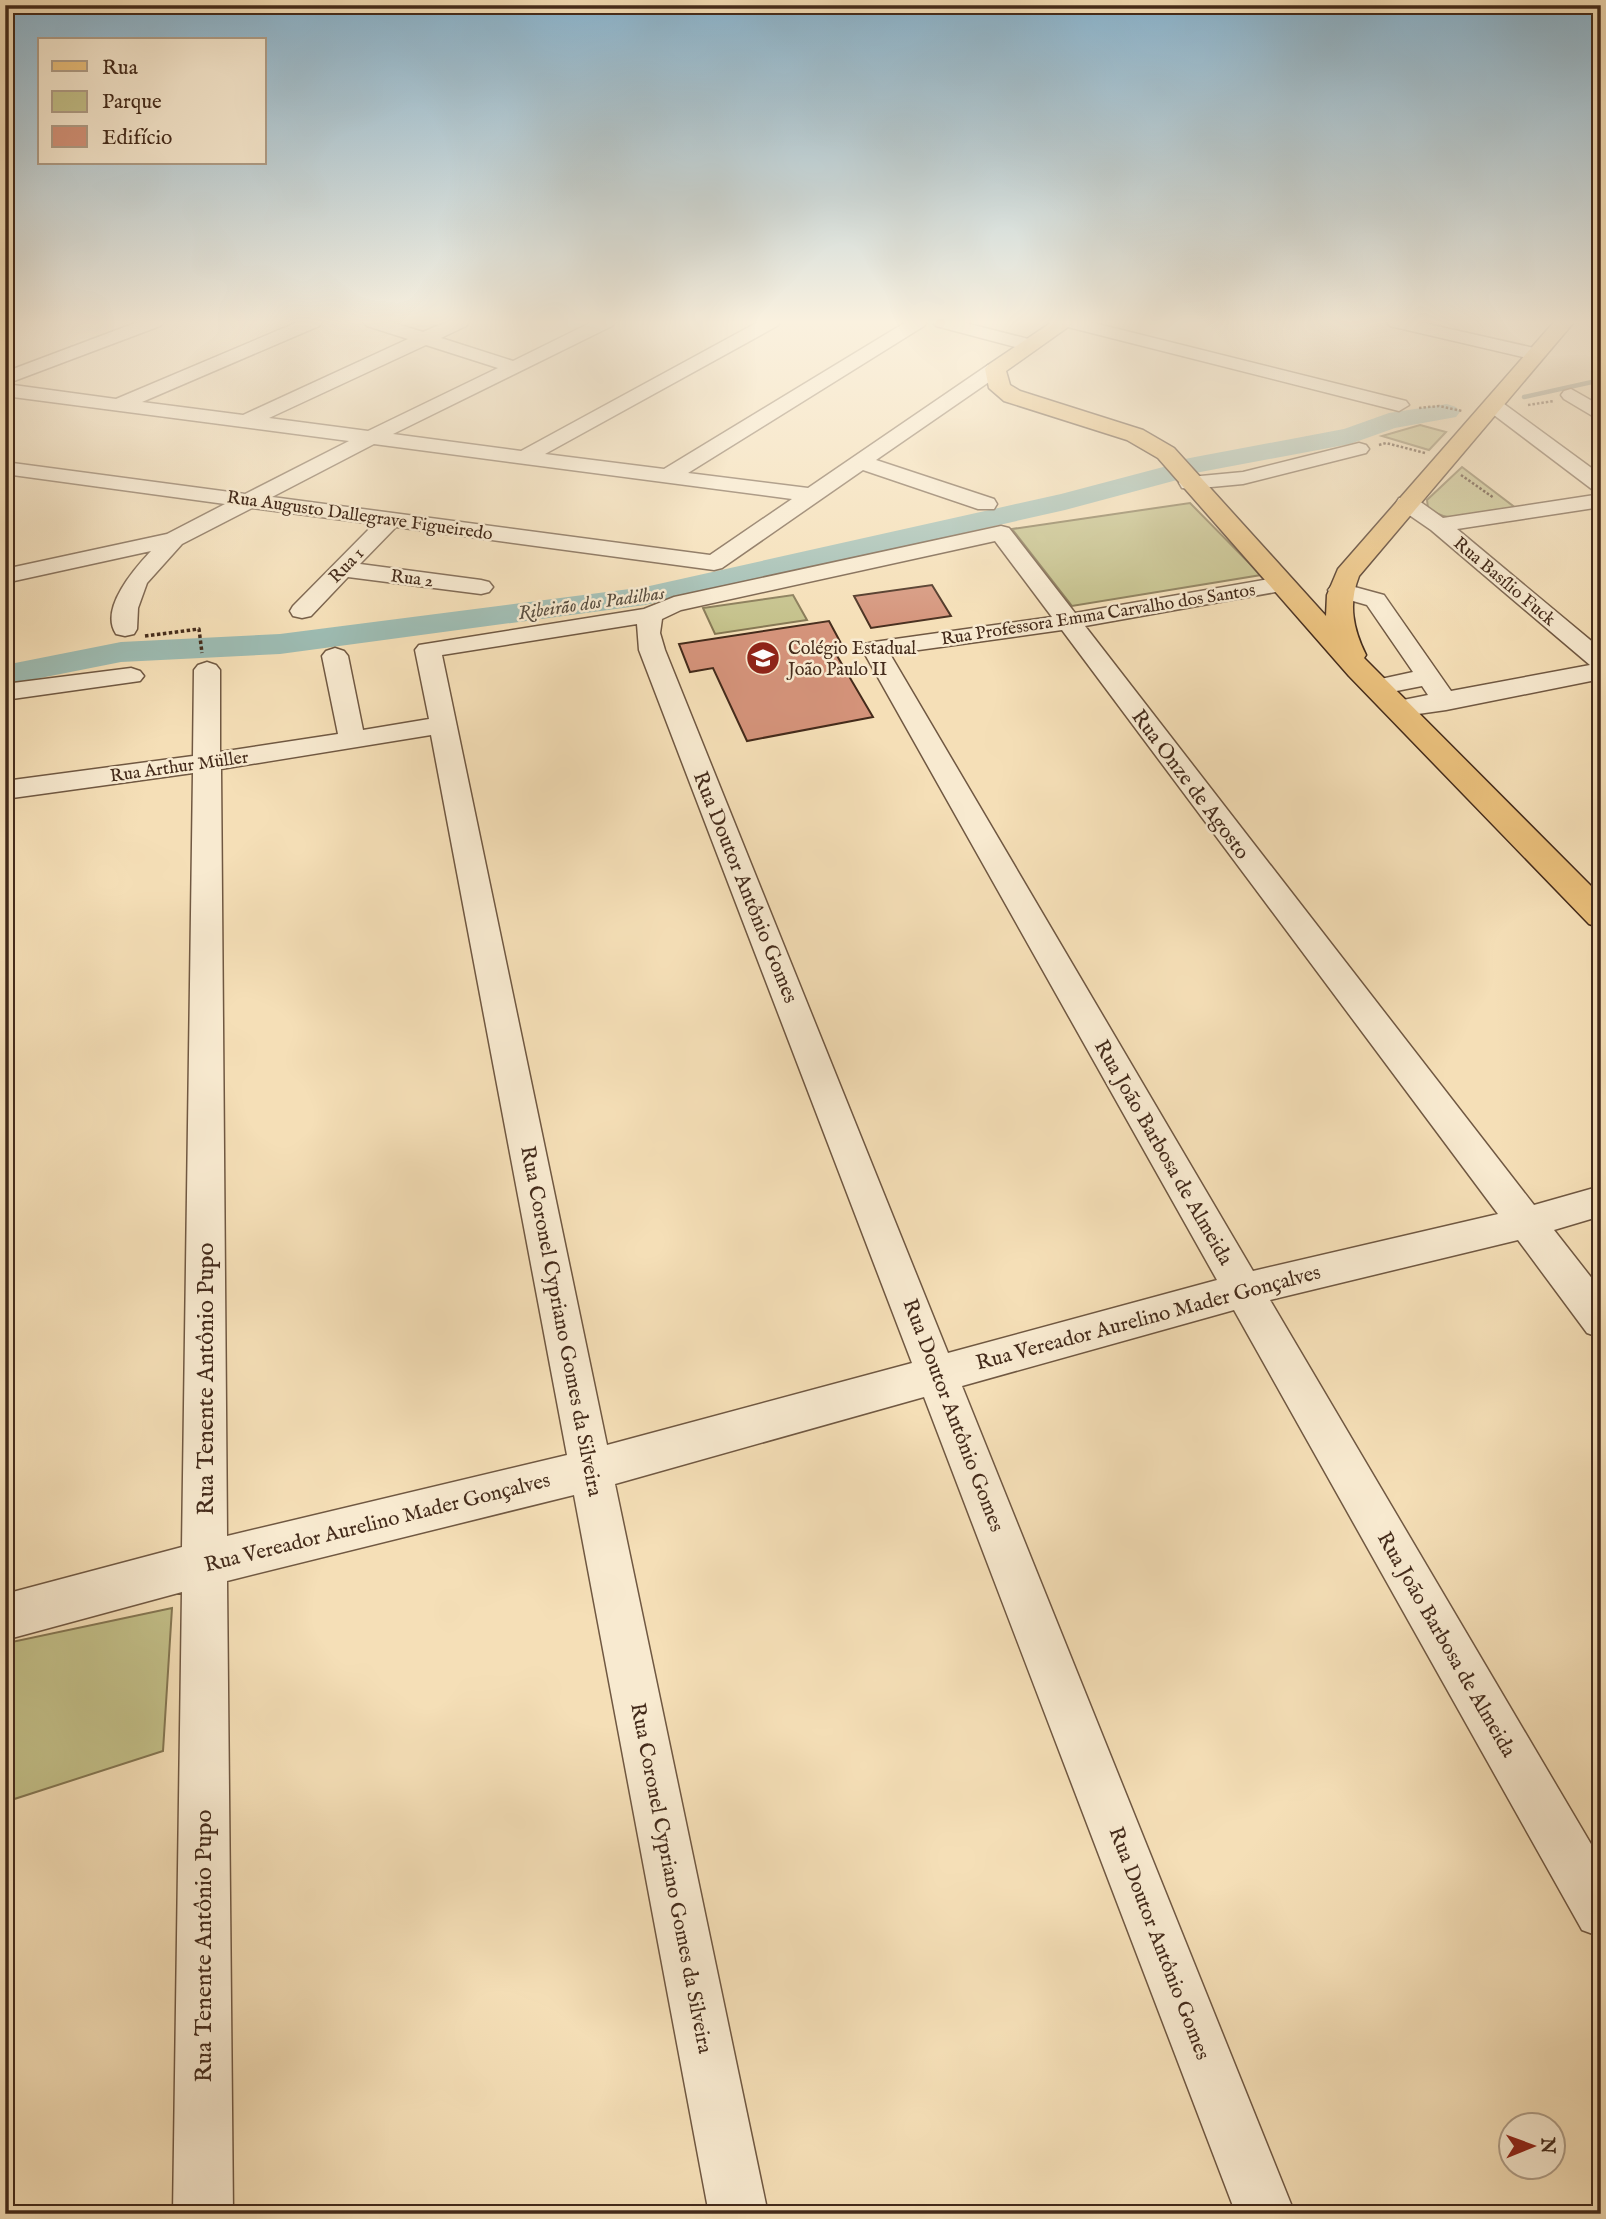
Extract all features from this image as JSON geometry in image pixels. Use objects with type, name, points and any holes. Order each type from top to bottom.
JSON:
[{"type":"main road","points":[[1104,426],[1143,438],[1166,453],[1184,477],[1377,689],[1601,916]]},
{"type":"main road","points":[[1377,689],[1339,620],[1340,590],[1354,564],[1477,426]]},
{"type":"main road","points":[[1281,584],[1305,594],[1340,590]]},
{"type":"street","points":[[292,426],[811,495],[913,426]]},
{"type":"street","points":[[5,576],[174,539],[394,426]]},
{"type":"street","points":[[525,457],[582,426]]},
{"type":"street","points":[[667,476],[749,426]]},
{"type":"street","points":[[1514,426],[1601,485]]},
{"type":"street","points":[[1184,477],[1243,478],[1359,449]]},
{"type":"street","points":[[860,461],[986,504]]},
{"type":"street","name":"Rua Augusto Dallegrave Figueiredo","points":[[5,468],[715,563],[811,495]]},
{"type":"street","points":[[1439,525],[1601,500]]},
{"type":"street","name":"Rua Basílio Fuck","points":[[1408,503],[1439,525],[1601,662]]},
{"type":"street","name":"Rua 1","points":[[302,611],[391,519]]},
{"type":"street","name":"Rua Onze de Agosto","points":[[650,615],[674,604],[1001,533],[1601,1321]]},
{"type":"street","points":[[125,629],[126,608],[136,581],[174,539]]},
{"type":"street","name":"Rua 2","points":[[343,569],[481,587]]},
{"type":"street","name":"Rua Professora Emma Carvalho dos Santos","points":[[874,649],[1068,622],[1281,584]]},
{"type":"street","points":[[1340,590],[1376,600],[1446,702]]},
{"type":"street","name":"Rua Coronel Cypriano Gomes da Silveira","points":[[650,615],[428,650],[739,2214]]},
{"type":"street","name":"Rua Doutor Antônio Gomes","points":[[650,615],[648,633],[652,650],[1266,2214]]},
{"type":"street","points":[[1339,620],[1394,628]]},
{"type":"street","name":"Rua João Barbosa de Almeida","points":[[874,649],[1601,1911]]},
{"type":"street","name":"Rua Tenente Antônio Pupo","points":[[202,2214],[207,763],[203,652]]},
{"type":"street","points":[[335,656],[352,740]]},
{"type":"street","points":[[1377,689],[1446,702],[1601,671]]},
{"type":"street","points":[[5,692],[131,676]]},
{"type":"street","points":[[1377,689],[1427,677]]},
{"type":"street","name":"Rua Arthur Müller","points":[[5,790],[207,763],[443,724]]},
{"type":"street","name":"Rua Vereador Aurelino Mader Gonçalves","points":[[5,1617],[205,1563],[591,1470],[1244,1290],[1525,1223],[1601,1201]]},
{"type":"path","points":[[1359,449],[1386,443],[1445,460],[1515,513]]},
{"type":"path","points":[[125,629],[124,636],[131,638],[199,629],[203,652]]},
{"type":"green space","points":[[1418,426],[1446,432],[1429,450],[1382,436]]},
{"type":"green space","points":[[1462,467],[1517,509],[1460,518],[1438,514],[1428,508],[1427,500]]},
{"type":"green space","points":[[1190,503],[1261,575],[1072,606],[1012,529]]},
{"type":"green space","points":[[793,595],[807,620],[715,634],[703,608]]},
{"type":"green space","points":[[172,1608],[163,1751],[5,1802],[7,1643]]},
{"type":"building","points":[[932,585],[951,616],[871,628],[854,596]]},
{"type":"building","points":[[829,621],[843,647],[833,649],[873,717],[747,741],[713,668],[690,672],[679,644]]},
{"type":"waterway","name":"Ribeirão dos Padilhas","points":[[1195,465],[1350,436],[1377,426]]},
{"type":"waterway","name":"Ribeirão dos Padilhas","points":[[5,675],[121,652],[280,644],[645,596],[1065,502],[1167,474]]},
{"type":"place","name":"Colégio Estadual João Paulo II","points":[[763,658]]}]
